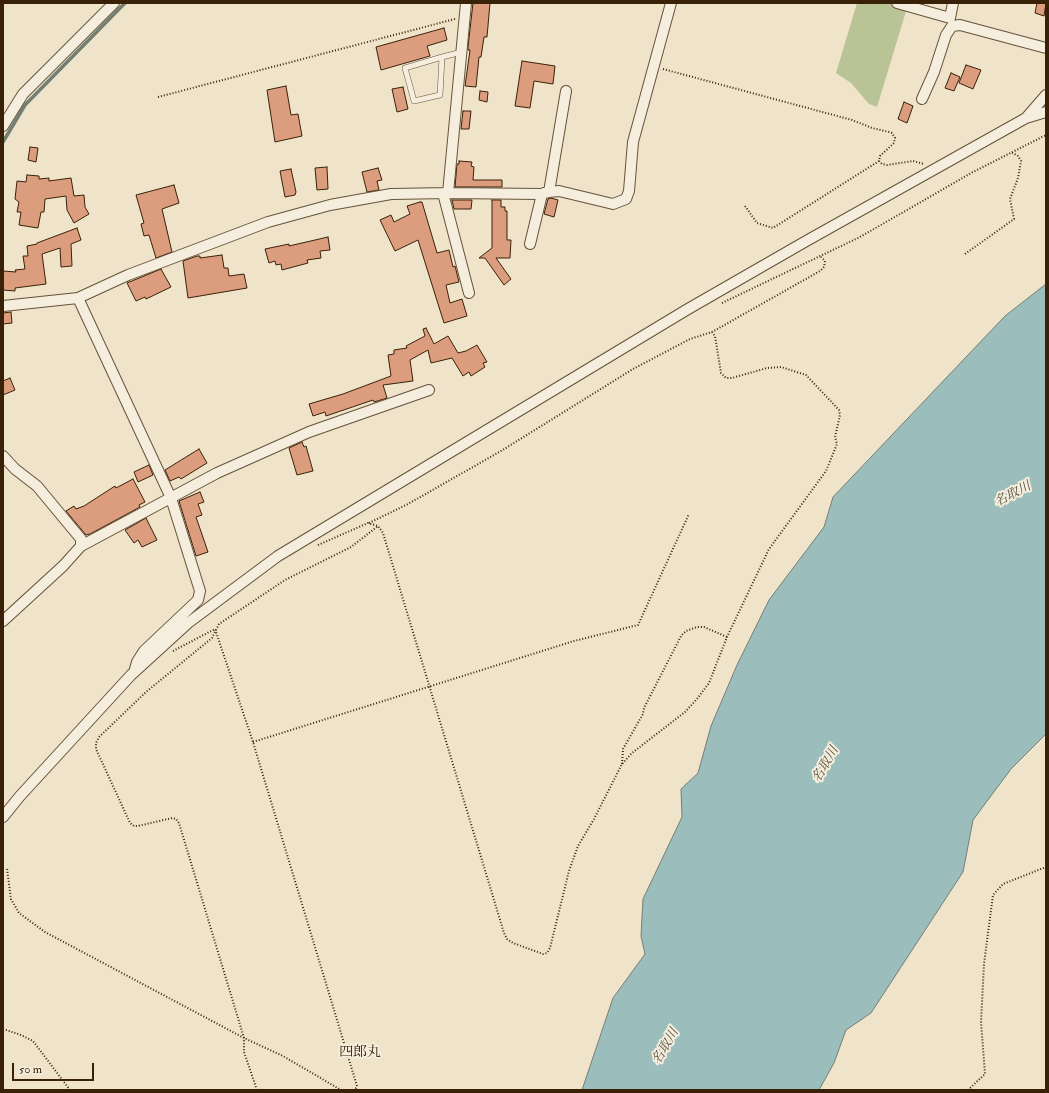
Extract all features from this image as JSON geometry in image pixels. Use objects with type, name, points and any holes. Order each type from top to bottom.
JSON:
[{"type":"street","points":[[3,126],[23,94],[114,3]]},
{"type":"street","points":[[466,3],[446,193],[469,293]]},
{"type":"street","points":[[3,306],[78,298],[128,275],[268,222],[330,206],[391,194],[559,192],[613,204],[626,199],[629,191],[633,142],[670,3]]},
{"type":"street","points":[[897,3],[950,18],[954,3]]},
{"type":"street","points":[[922,100],[934,72],[946,36],[952,26],[960,25],[1046,48]]},
{"type":"street","points":[[530,244],[546,193],[566,91]]},
{"type":"street","points":[[1026,118],[1046,95]]},
{"type":"street","points":[[3,817],[20,796],[135,671],[188,623],[278,556],[688,309],[1026,118],[1046,112]]},
{"type":"street","points":[[78,298],[171,498],[200,591],[200,597],[198,600],[144,651],[137,662],[135,671]]},
{"type":"street","points":[[3,621],[81,546],[217,473],[309,432],[429,390]]},
{"type":"street","points":[[3,456],[15,469],[37,486],[82,539],[81,546]]},
{"type":"lane","points":[[442,57],[440,95],[414,101],[405,68],[442,57],[462,52]]},
{"type":"path","points":[[158,97],[465,17]]},
{"type":"path","points":[[652,66],[852,120],[892,134],[895,138],[894,143],[880,156],[879,161],[773,228],[757,223],[745,206]]},
{"type":"path","points":[[717,305],[821,257],[860,237],[943,188],[1046,135]]},
{"type":"path","points":[[964,254],[1014,219],[1010,199],[1018,178],[1021,161],[1018,156],[1011,152]]},
{"type":"path","points":[[879,161],[882,164],[887,165],[914,161],[921,162],[932,170]]},
{"type":"path","points":[[311,548],[408,504],[501,452],[634,369],[690,339],[712,332],[820,271],[824,266],[825,261],[821,257]]},
{"type":"path","points":[[368,523],[378,526],[382,532],[504,933],[513,943],[543,954],[547,953],[550,948],[569,870],[578,846],[594,819],[622,764],[632,752],[685,712],[709,683],[727,637],[774,540],[826,471],[837,444],[835,437],[840,415],[839,410],[806,375],[781,367],[766,368],[732,378],[726,378],[721,373],[715,336],[712,332]]},
{"type":"path","points":[[253,742],[574,641],[638,625],[689,514]]},
{"type":"path","points":[[257,1090],[244,1052],[244,1038],[179,823],[176,819],[172,818],[138,826],[134,826],[130,823],[96,749],[100,737],[146,692],[212,638],[215,630],[220,624],[285,580],[351,547],[378,526]]},
{"type":"path","points":[[622,764],[623,749],[643,714],[644,708],[681,636],[686,631],[697,627],[704,627],[727,637]]},
{"type":"path","points":[[168,654],[215,630]]},
{"type":"path","points":[[215,630],[253,742],[357,1086],[355,1090]]},
{"type":"path","points":[[968,1090],[985,1074],[981,1022],[984,964],[993,895],[1003,884],[1046,868]]},
{"type":"path","points":[[7,869],[12,899],[19,913],[45,932],[244,1038],[283,1056],[341,1090]]},
{"type":"path","points":[[3,1029],[33,1041],[70,1090]]},
{"type":"green space","points":[[857,3],[887,3],[907,8],[877,107],[869,104],[851,83],[836,73]]},
{"type":"water","name":"名取川","points":[[1046,284],[1046,734],[1011,769],[973,820],[963,872],[871,1013],[846,1030],[834,1063],[819,1090],[582,1090],[613,998],[645,954],[641,936],[643,899],[682,817],[681,789],[698,773],[711,726],[737,665],[769,600],[824,527],[833,497],[1005,316]]},
{"type":"building","points":[[473,3],[490,3],[487,37],[484,37],[481,57],[479,57],[476,87],[465,86],[470,50],[468,50],[468,47]]},
{"type":"building","points":[[1037,3],[1046,3],[1044,16],[1035,13]]},
{"type":"building","points":[[444,28],[447,40],[427,46],[430,56],[381,70],[376,47]]},
{"type":"building","points":[[522,61],[555,66],[553,84],[534,81],[530,108],[515,106]]},
{"type":"building","points":[[966,65],[981,70],[973,89],[959,83]]},
{"type":"building","points":[[951,73],[960,77],[954,91],[945,88]]},
{"type":"building","points":[[286,86],[291,115],[298,114],[302,136],[275,142],[267,90]]},
{"type":"building","points":[[403,87],[408,109],[397,112],[392,89]]},
{"type":"building","points":[[480,91],[488,92],[487,102],[479,100]]},
{"type":"building","points":[[904,102],[913,106],[907,123],[898,119]]},
{"type":"building","points":[[463,111],[471,111],[469,129],[461,129]]},
{"type":"building","points":[[30,147],[38,148],[36,162],[28,160]]},
{"type":"building","points":[[459,161],[472,162],[471,166],[474,167],[473,180],[502,180],[502,187],[455,187],[457,164],[459,164]]},
{"type":"building","points":[[327,167],[328,189],[317,190],[315,168]]},
{"type":"building","points":[[378,168],[382,180],[377,181],[379,190],[367,192],[362,172]]},
{"type":"building","points":[[291,169],[296,192],[295,195],[285,197],[280,171]]},
{"type":"building","points":[[27,175],[39,176],[39,179],[49,178],[49,181],[71,178],[74,196],[84,195],[85,207],[89,214],[74,223],[67,210],[66,196],[45,199],[44,212],[41,212],[38,228],[19,225],[21,212],[17,212],[19,202],[15,199],[17,181],[26,182]]},
{"type":"building","points":[[174,185],[179,203],[162,209],[172,252],[156,258],[149,235],[144,236],[141,224],[144,223],[136,195]]},
{"type":"building","points":[[551,198],[558,200],[554,217],[544,214],[548,199]]},
{"type":"building","points":[[452,200],[472,200],[471,209],[454,209]]},
{"type":"building","points":[[492,200],[501,200],[501,207],[505,207],[505,211],[507,211],[507,240],[511,240],[510,258],[496,258],[511,279],[504,285],[485,258],[479,258],[492,248]]},
{"type":"building","points":[[422,202],[437,253],[449,250],[453,267],[455,266],[459,282],[446,285],[450,303],[462,299],[467,316],[444,323],[418,240],[395,251],[380,220],[391,215],[394,222],[410,214],[407,206]]},
{"type":"building","points":[[77,228],[81,240],[71,244],[72,266],[61,267],[60,248],[42,254],[46,284],[15,288],[15,291],[3,290],[3,271],[16,272],[15,270],[25,269],[23,256],[28,256],[27,246],[37,244]]},
{"type":"building","points":[[328,237],[330,250],[320,251],[321,258],[307,260],[308,263],[282,270],[281,264],[276,265],[275,261],[269,263],[265,249],[289,244],[289,246]]},
{"type":"building","points":[[222,255],[224,268],[228,268],[229,276],[244,274],[247,288],[188,298],[183,261],[197,256],[200,256],[200,258]]},
{"type":"building","points":[[161,269],[171,287],[146,299],[145,297],[136,301],[127,283]]},
{"type":"building","points":[[11,312],[12,323],[3,324],[3,313]]},
{"type":"building","points":[[426,328],[434,344],[448,336],[458,353],[466,351],[477,345],[487,362],[483,363],[485,367],[471,376],[469,372],[463,376],[452,358],[431,363],[428,350],[410,360],[413,381],[383,385],[387,398],[374,402],[373,400],[326,416],[325,412],[313,416],[309,404],[343,394],[391,376],[388,355],[394,354],[394,350],[407,348],[406,346],[425,336],[423,329]]},
{"type":"building","points":[[10,378],[15,390],[3,395],[3,381]]},
{"type":"building","points":[[302,442],[304,447],[306,446],[313,471],[297,475],[289,448]]},
{"type":"building","points":[[199,449],[207,463],[181,479],[179,477],[170,481],[165,470]]},
{"type":"building","points":[[149,465],[153,475],[138,482],[134,472]]},
{"type":"building","points":[[133,479],[145,502],[139,505],[140,507],[90,534],[86,535],[66,511],[74,506],[76,509],[84,506],[115,486],[116,488]]},
{"type":"building","points":[[200,492],[204,502],[198,504],[202,515],[196,517],[208,552],[196,556],[179,501]]},
{"type":"building","points":[[146,518],[157,540],[142,547],[138,540],[134,543],[125,530]]},
{"type":"waterway","points":[[3,142],[25,105],[125,3]]},
{"type":"district","name":"四郎丸","points":[[360,1053]]}]
